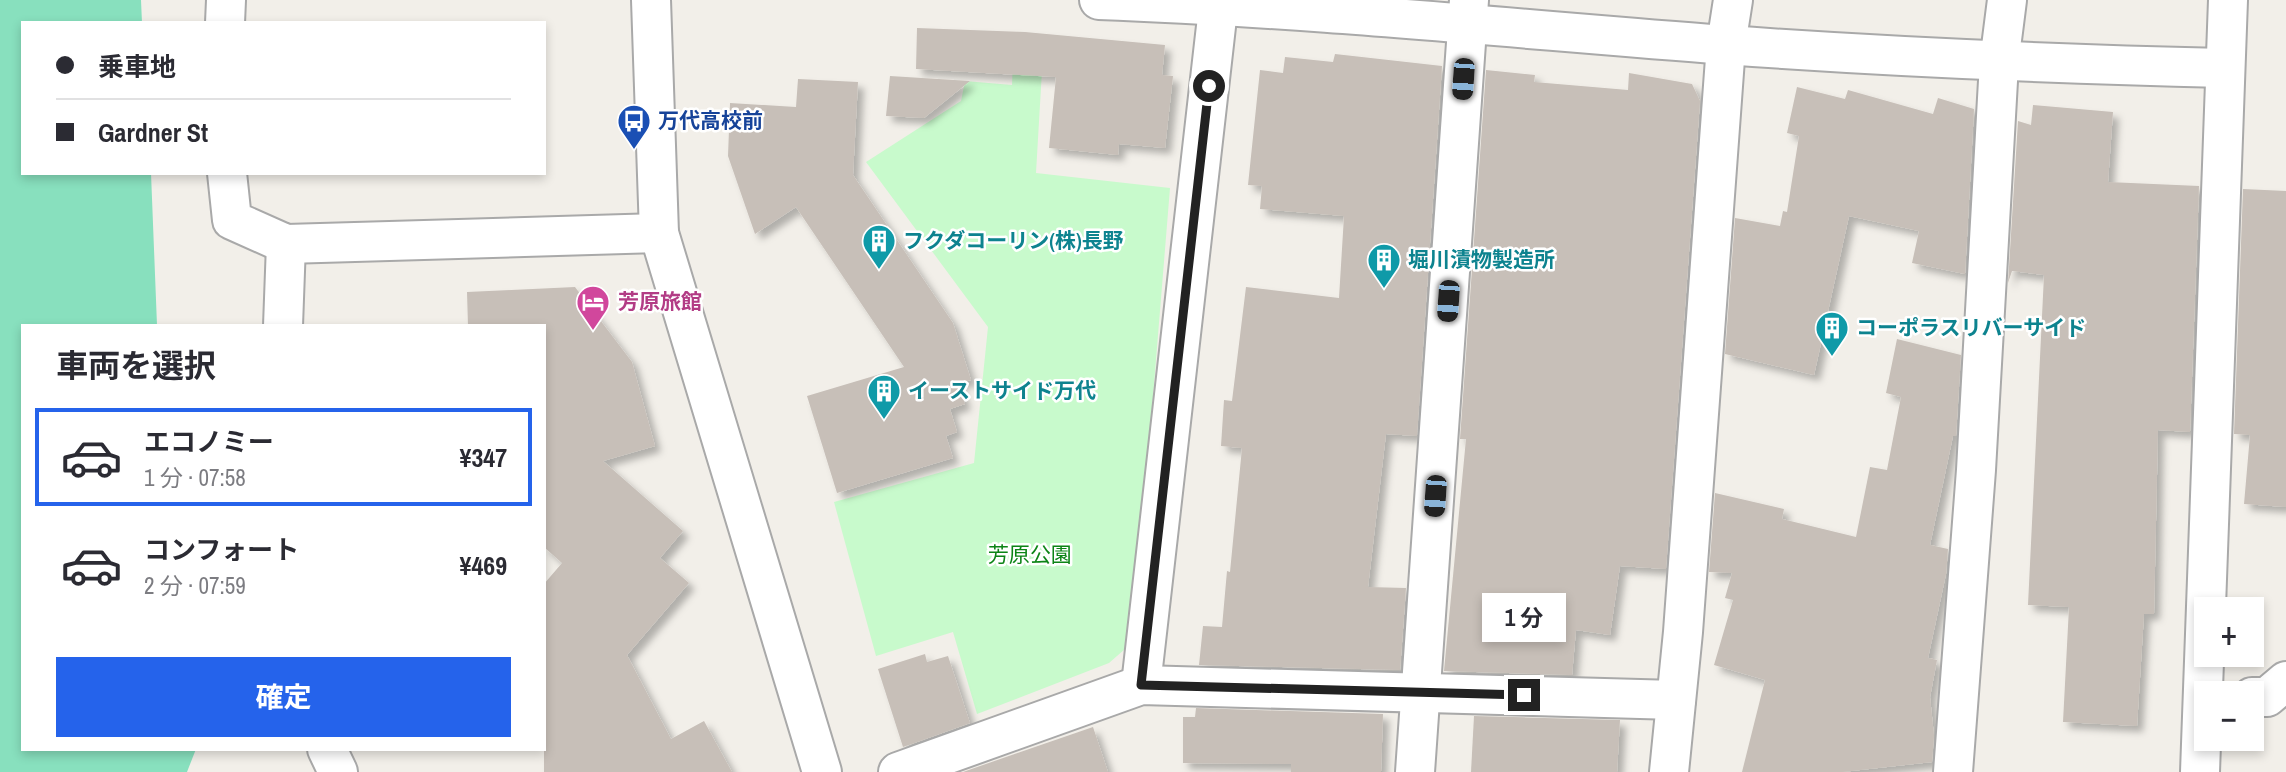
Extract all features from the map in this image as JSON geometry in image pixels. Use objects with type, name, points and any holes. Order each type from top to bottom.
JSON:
[{"type":"street","points":[[225,21],[226,0]]},
{"type":"street","points":[[651,0],[659,233],[822,772]]},
{"type":"street","points":[[1099,0],[1468,12],[1726,45],[1999,63],[2224,68]]},
{"type":"street","points":[[1669,772],[1726,45],[1733,0]]},
{"type":"street","points":[[1953,772],[1976,470],[1999,63],[2007,0]]},
{"type":"street","points":[[2205,681],[2228,0]]},
{"type":"street","points":[[1141,685],[1219,2]]},
{"type":"street","points":[[1415,772],[1468,12]]},
{"type":"street","points":[[227,175],[232,220],[286,244],[659,233]]},
{"type":"street","points":[[283,324],[286,244]]},
{"type":"street","points":[[2264,697],[2286,681]]},
{"type":"street","points":[[898,772],[1141,685],[1422,691],[1676,701]]},
{"type":"street","points":[[328,751],[338,772]]},
{"type":"street","points":[[2200,772],[2201,751]]},
{"type":"green space","points":[[0,0],[141,0],[142,21],[21,21],[21,175],[151,175],[157,324],[21,324],[21,751],[195,751],[187,772],[0,772]]},
{"type":"green space","name":"芳原公園","points":[[1014,34],[1044,36],[1036,173],[1170,188],[1133,642],[1109,663],[977,714],[953,632],[876,656],[834,502],[974,463],[988,327],[866,162],[961,101],[965,81],[1012,85]]},
{"type":"building","points":[[917,28],[1025,32],[1165,45],[1162,75],[1173,76],[1165,148],[1119,144],[1118,155],[1049,148],[1056,77],[916,69]]},
{"type":"building","points":[[1335,54],[1442,66],[1417,436],[1386,434],[1368,587],[1406,588],[1400,670],[1199,665],[1203,626],[1222,627],[1227,571],[1230,572],[1242,448],[1221,446],[1224,400],[1232,401],[1246,287],[1339,298],[1344,216],[1260,209],[1262,186],[1248,185],[1260,70],[1283,73],[1285,57],[1333,62]]},
{"type":"building","points":[[1486,70],[1535,75],[1534,82],[1628,90],[1629,73],[1692,84],[1700,101],[1666,569],[1620,566],[1610,635],[1576,630],[1572,675],[1444,671],[1466,439],[1460,439]]},
{"type":"building","points":[[890,76],[970,81],[924,118],[886,116]]},
{"type":"building","points":[[798,79],[858,82],[853,175],[953,323],[971,380],[958,383],[965,404],[950,409],[957,432],[946,436],[953,458],[837,493],[807,396],[904,367],[796,207],[755,234],[728,156],[730,103],[796,107]]},
{"type":"building","points":[[1797,87],[1845,99],[1848,90],[1933,114],[1938,98],[1974,109],[1965,274],[1912,263],[1919,231],[1849,216],[1814,375],[1725,354],[1735,218],[1780,226],[1783,211],[1787,212],[1799,136],[1787,133]]},
{"type":"building","points":[[2033,105],[2113,112],[2108,182],[2199,186],[2190,432],[2158,430],[2154,614],[2144,614],[2137,726],[2063,722],[2069,607],[2028,605],[2044,275],[2012,271],[2008,283],[2018,121],[2031,125]]},
{"type":"building","points":[[2243,189],[2286,191],[2286,507],[2244,504],[2250,435],[2234,434]]},
{"type":"building","points":[[575,287],[632,362],[655,446],[603,461],[683,531],[660,558],[689,583],[627,655],[671,739],[704,721],[732,772],[544,772],[546,582],[562,563],[546,549],[546,324],[468,324],[467,292]]},
{"type":"building","points":[[1897,339],[1961,355],[1956,436],[1953,436],[1930,545],[1948,549],[1946,574],[1928,658],[1937,660],[1930,697],[1934,736],[1932,762],[1842,772],[1742,772],[1765,680],[1714,665],[1733,600],[1725,598],[1732,573],[1709,572],[1715,493],[1784,509],[1782,519],[1856,537],[1870,467],[1887,470],[1901,397],[1886,393]]},
{"type":"building","points":[[925,654],[927,662],[948,656],[970,723],[903,747],[878,669]]},
{"type":"building","points":[[1196,708],[1383,714],[1381,772],[1291,772],[1291,764],[1183,763],[1183,717],[1195,717]]},
{"type":"building","points":[[1474,716],[1620,720],[1617,772],[1471,772]]},
{"type":"building","points":[[1093,727],[1108,772],[963,772],[983,765]]},
{"type":"place","name":"万代高校前","points":[[634,151]]},
{"type":"place","name":"フクダコーリン(株)長野","points":[[879,271]]},
{"type":"place","name":"堀川漬物製造所","points":[[1384,290]]},
{"type":"place","name":"芳原旅館","points":[[593,332]]},
{"type":"place","name":"コーポラスリバーサイド","points":[[1832,358]]},
{"type":"place","name":"イーストサイド万代","points":[[884,421]]},
{"type":"route","points":[[1209,86],[1141,685],[1524,695]]}]
